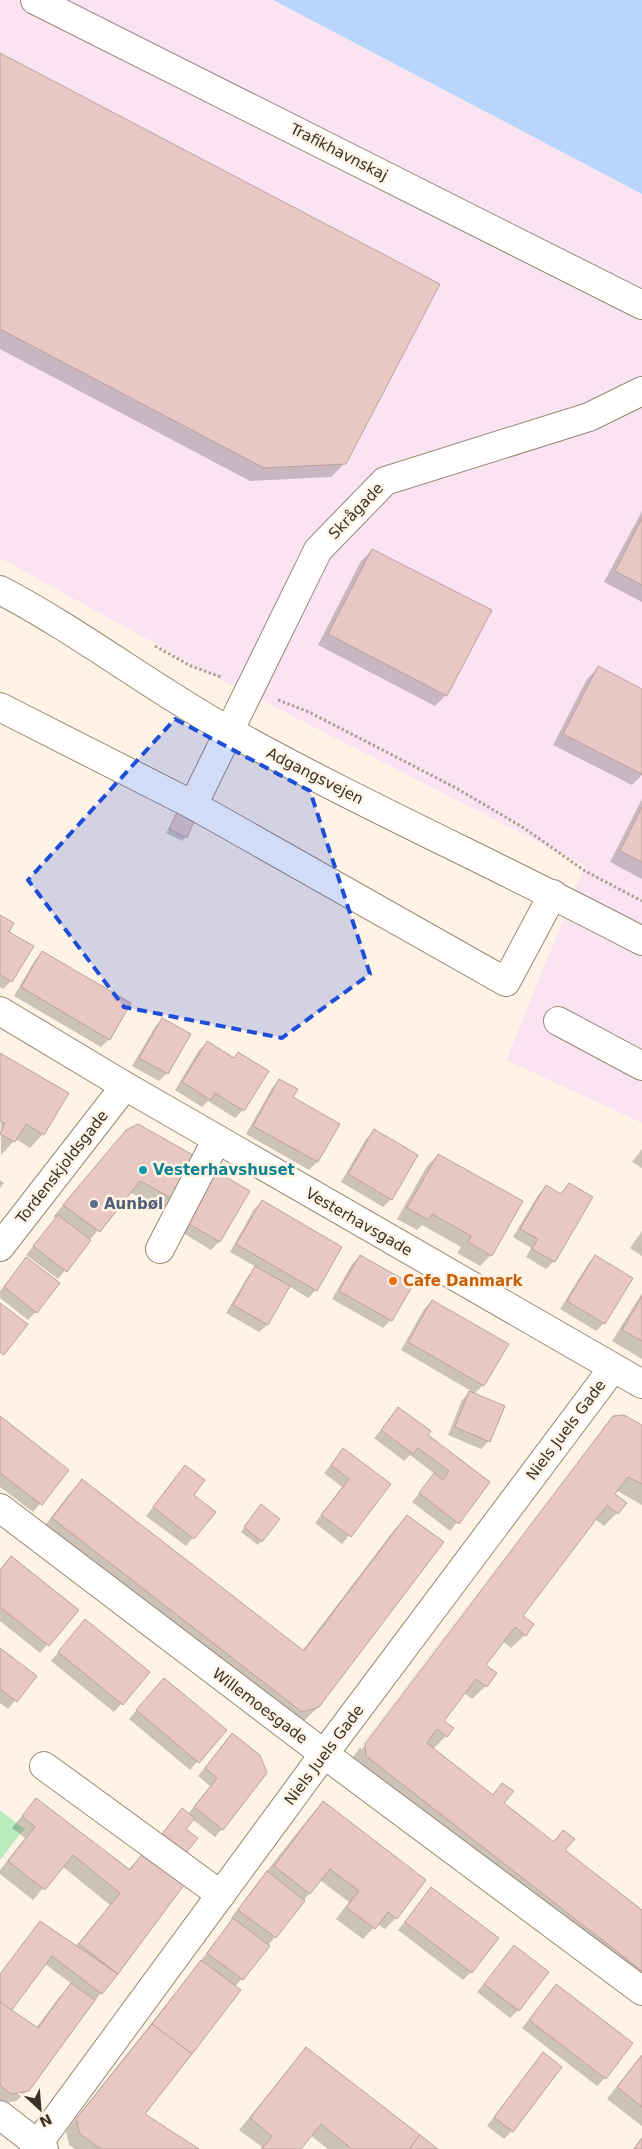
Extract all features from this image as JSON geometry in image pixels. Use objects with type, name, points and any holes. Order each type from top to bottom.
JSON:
[{"type":"street","name":"Trafikhavnskaj","points":[[35,0],[642,305]]},
{"type":"street","name":"Skrågade","points":[[193,805],[318,550],[385,480],[590,417],[642,391]]},
{"type":"street","name":"Adgangsvejen","points":[[0,590],[230,731],[316,778],[553,894],[642,941]]},
{"type":"street","points":[[0,707],[193,805],[506,982],[553,894]]},
{"type":"street","name":"Vesterhavsgade","points":[[0,1011],[125,1086],[642,1384]]},
{"type":"street","points":[[558,1021],[642,1066]]},
{"type":"street","name":"Tordenskjoldsgade","points":[[0,1247],[125,1086]]},
{"type":"street","points":[[160,1249],[217,1139]]},
{"type":"street","name":"Niels Juels Gade","points":[[39,2148],[220,1895],[613,1368]]},
{"type":"street","name":"Willemoesgade","points":[[0,1508],[324,1754],[642,1991]]},
{"type":"street","points":[[44,1766],[220,1895]]},
{"type":"street","points":[[0,2115],[39,2148]]},
{"type":"path","points":[[148,642],[191,666],[309,712],[456,788],[524,828],[585,871],[642,901]]},
{"type":"highlighted area","points":[[175,719],[310,791],[370,974],[282,1038],[124,1007],[28,880]]},
{"type":"shaded area","points":[[0,0],[273,0],[642,194],[642,1123],[506,1060],[585,866],[208,673],[0,558]]},
{"type":"green space","points":[[0,1810],[24,1829],[0,1860]]},
{"type":"water","points":[[273,0],[642,0],[642,194]]},
{"type":"building","points":[[0,53],[440,284],[346,464],[264,468],[0,329]]},
{"type":"building","points":[[642,518],[642,585],[615,571]]},
{"type":"building","points":[[372,549],[492,610],[447,696],[328,634]]},
{"type":"building","points":[[598,666],[642,689],[642,774],[563,734]]},
{"type":"building","points":[[642,807],[642,862],[620,851]]},
{"type":"building","points":[[177,812],[194,821],[187,838],[169,829]]},
{"type":"building","points":[[0,915],[14,923],[9,932],[34,946],[12,982],[0,975]]},
{"type":"building","points":[[42,951],[131,1003],[110,1040],[21,987]]},
{"type":"building","points":[[162,1018],[191,1034],[168,1074],[139,1058]]},
{"type":"building","points":[[207,1041],[234,1058],[238,1052],[269,1071],[244,1111],[215,1093],[211,1100],[182,1082]]},
{"type":"building","points":[[0,1053],[69,1093],[44,1135],[26,1124],[15,1142],[0,1134],[5,1123],[0,1121]]},
{"type":"building","points":[[279,1079],[298,1089],[293,1097],[340,1124],[318,1162],[253,1126]]},
{"type":"building","name":"Vesterhavshuset","points":[[138,1124],[200,1159],[177,1201],[140,1181],[100,1232],[63,1205],[126,1130]]},
{"type":"building","points":[[374,1129],[418,1155],[392,1200],[348,1174]]},
{"type":"building","points":[[438,1154],[523,1201],[492,1256],[468,1242],[471,1236],[432,1214],[429,1220],[407,1208]]},
{"type":"building","points":[[212,1169],[250,1191],[220,1242],[182,1220]]},
{"type":"building","points":[[569,1183],[593,1197],[555,1262],[532,1249],[538,1239],[520,1229],[546,1185],[561,1194]]},
{"type":"building","points":[[262,1200],[342,1247],[317,1291],[236,1244]]},
{"type":"building","points":[[58,1215],[91,1240],[67,1272],[33,1246]]},
{"type":"building","points":[[360,1255],[413,1285],[392,1321],[339,1291]]},
{"type":"building","points":[[595,1255],[633,1278],[605,1324],[567,1301]]},
{"type":"building","points":[[26,1257],[60,1283],[37,1313],[4,1287]]},
{"type":"building","points":[[255,1266],[290,1286],[268,1325],[233,1305]]},
{"type":"building","points":[[642,1296],[642,1341],[622,1330]]},
{"type":"building","points":[[432,1300],[509,1344],[484,1386],[408,1342]]},
{"type":"building","points":[[0,1303],[28,1324],[4,1355],[0,1352]]},
{"type":"building","points":[[469,1391],[505,1406],[490,1442],[455,1427]]},
{"type":"building","points":[[398,1407],[431,1431],[428,1435],[490,1482],[459,1524],[419,1493],[434,1473],[443,1480],[449,1471],[418,1448],[413,1454],[381,1430]]},
{"type":"building","points":[[624,1415],[642,1425],[642,1484],[628,1477],[615,1494],[627,1503],[618,1514],[607,1505],[523,1616],[534,1624],[526,1636],[515,1627],[486,1665],[497,1673],[487,1687],[476,1679],[444,1721],[454,1728],[447,1737],[437,1729],[427,1743],[493,1795],[502,1783],[514,1791],[504,1803],[554,1842],[563,1830],[575,1839],[565,1850],[642,1910],[642,1971],[366,1756],[365,1744],[613,1416]]},
{"type":"building","points":[[0,1416],[69,1470],[42,1505],[0,1473]]},
{"type":"building","points":[[343,1448],[391,1484],[351,1537],[321,1515],[349,1479],[331,1465]]},
{"type":"building","points":[[185,1465],[205,1480],[194,1495],[216,1512],[194,1539],[153,1507]]},
{"type":"building","points":[[82,1479],[304,1651],[407,1515],[444,1542],[319,1707],[302,1712],[52,1518]]},
{"type":"building","points":[[261,1504],[280,1519],[262,1542],[244,1527]]},
{"type":"building","points":[[11,1556],[79,1610],[49,1646],[0,1607],[0,1570]]},
{"type":"building","points":[[85,1619],[150,1672],[123,1705],[58,1652]]},
{"type":"building","points":[[0,1648],[37,1676],[17,1702],[0,1689]]},
{"type":"building","points":[[164,1678],[227,1730],[199,1763],[136,1710]]},
{"type":"building","points":[[232,1733],[260,1755],[267,1773],[223,1830],[194,1807],[217,1778],[205,1768]]},
{"type":"building","points":[[36,1798],[130,1870],[146,1849],[187,1881],[118,1974],[79,1944],[120,1893],[73,1855],[45,1890],[8,1861],[35,1827],[22,1816]]},
{"type":"building","points":[[323,1801],[426,1880],[397,1919],[388,1912],[375,1929],[346,1907],[359,1891],[330,1869],[310,1894],[274,1866]]},
{"type":"building","points":[[182,1808],[195,1818],[186,1829],[198,1838],[186,1853],[162,1834]]},
{"type":"building","points":[[267,1871],[305,1901],[276,1938],[238,1910]]},
{"type":"building","points":[[431,1887],[499,1938],[472,1973],[405,1922]]},
{"type":"building","points":[[233,1918],[270,1946],[243,1980],[207,1953]]},
{"type":"building","points":[[40,1921],[118,1974],[102,1994],[52,1956],[11,2011],[0,2002],[0,1974]]},
{"type":"building","points":[[514,1945],[549,1972],[519,2011],[484,1984]]},
{"type":"building","points":[[201,1960],[241,1990],[192,2054],[152,2024]]},
{"type":"building","points":[[71,1983],[95,2000],[29,2091],[11,2094],[0,2085],[0,2002],[38,2028]]},
{"type":"building","points":[[556,1984],[633,2043],[606,2079],[529,2020]]},
{"type":"building","points":[[152,2024],[192,2054],[145,2114],[199,2149],[101,2149],[80,2134],[76,2119]]},
{"type":"building","points":[[306,2047],[420,2135],[409,2149],[352,2149],[321,2124],[301,2149],[262,2149],[272,2136],[250,2118]]},
{"type":"building","points":[[543,2052],[562,2067],[513,2132],[494,2117]]},
{"type":"building","points":[[642,2055],[642,2107],[617,2087]]},
{"type":"building","points":[[420,2135],[438,2149],[409,2149]]},
{"type":"building","points":[[642,2138],[642,2149],[634,2149]]},
{"type":"place","name":"Vesterhavshuset","points":[[143,1170]]},
{"type":"place","name":"Aunbøl","points":[[94,1204]]},
{"type":"place","name":"Cafe Danmark","points":[[393,1281]]}]
